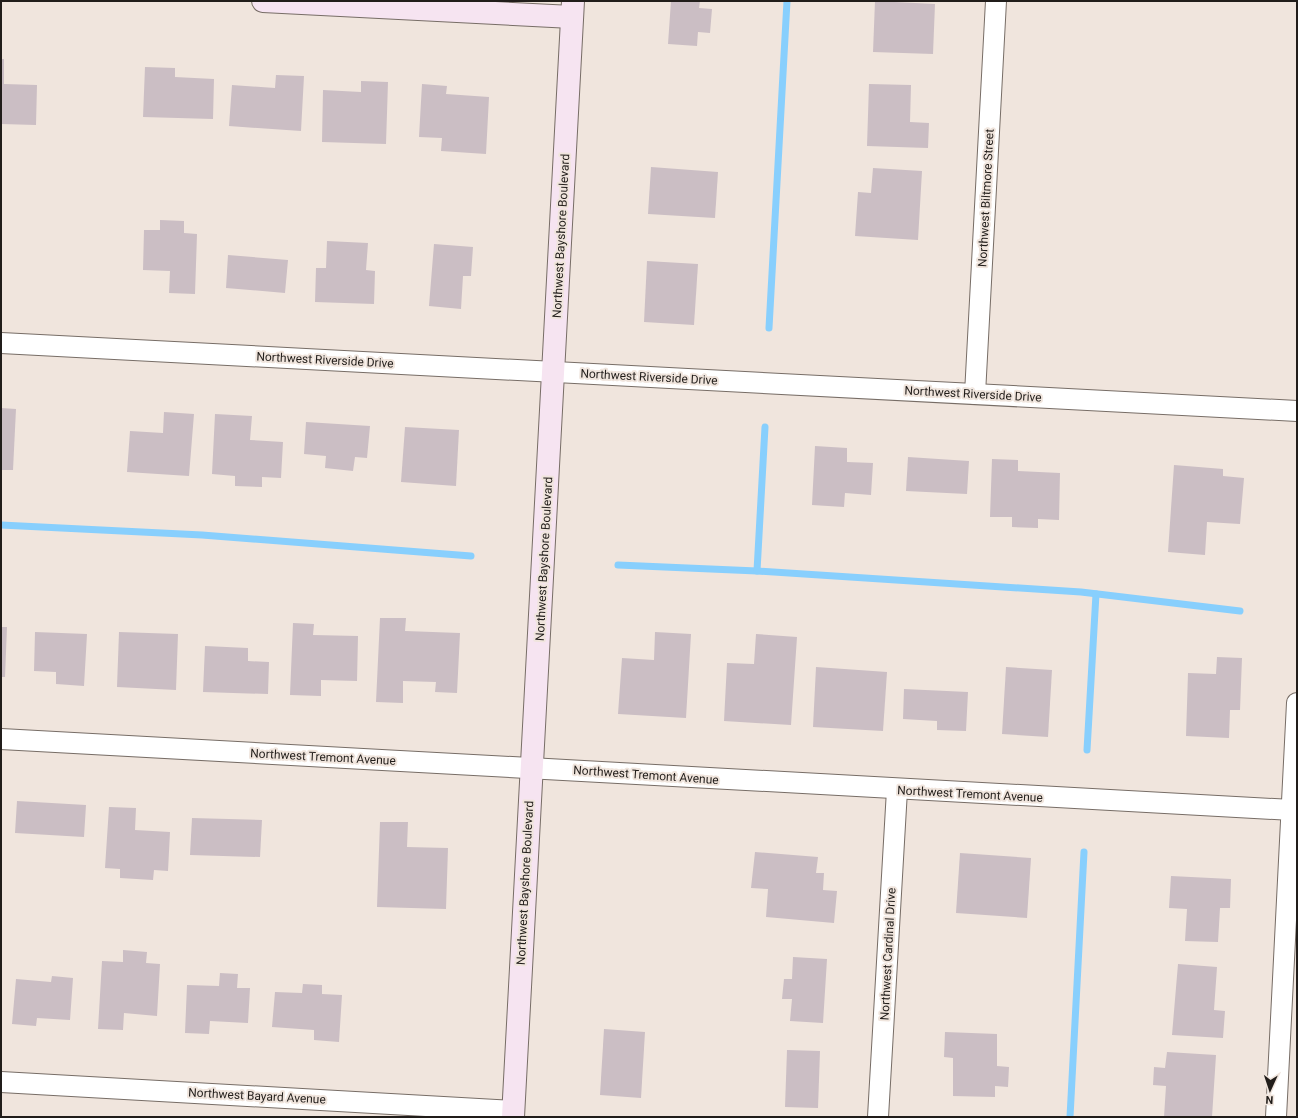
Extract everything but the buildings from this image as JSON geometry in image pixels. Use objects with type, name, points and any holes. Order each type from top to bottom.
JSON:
[{"type":"main road","points":[[263,1],[573,9]]},
{"type":"main road","name":"Northwest Bayshore Boulevard","points":[[514,1114],[531,768],[573,9]]},
{"type":"street","name":"Northwest Biltmore Street","points":[[975,394],[996,1]]},
{"type":"street","name":"Northwest Riverside Drive","points":[[1,343],[1297,411]]},
{"type":"street","points":[[1276,1117],[1297,703]]},
{"type":"street","name":"Northwest Tremont Avenue","points":[[1,739],[898,790],[1292,810]]},
{"type":"street","name":"Northwest Cardinal Drive","points":[[878,1117],[898,790]]},
{"type":"street","name":"Northwest Bayard Avenue","points":[[1,1082],[514,1114]]},
{"type":"waterway","points":[[769,328],[787,1]]},
{"type":"waterway","points":[[757,571],[765,427]]},
{"type":"waterway","points":[[1,525],[202,535],[471,556]]},
{"type":"waterway","points":[[618,565],[757,571],[1081,592],[1240,611]]},
{"type":"waterway","points":[[1087,750],[1096,594]]},
{"type":"waterway","points":[[1070,1117],[1084,852]]}]
